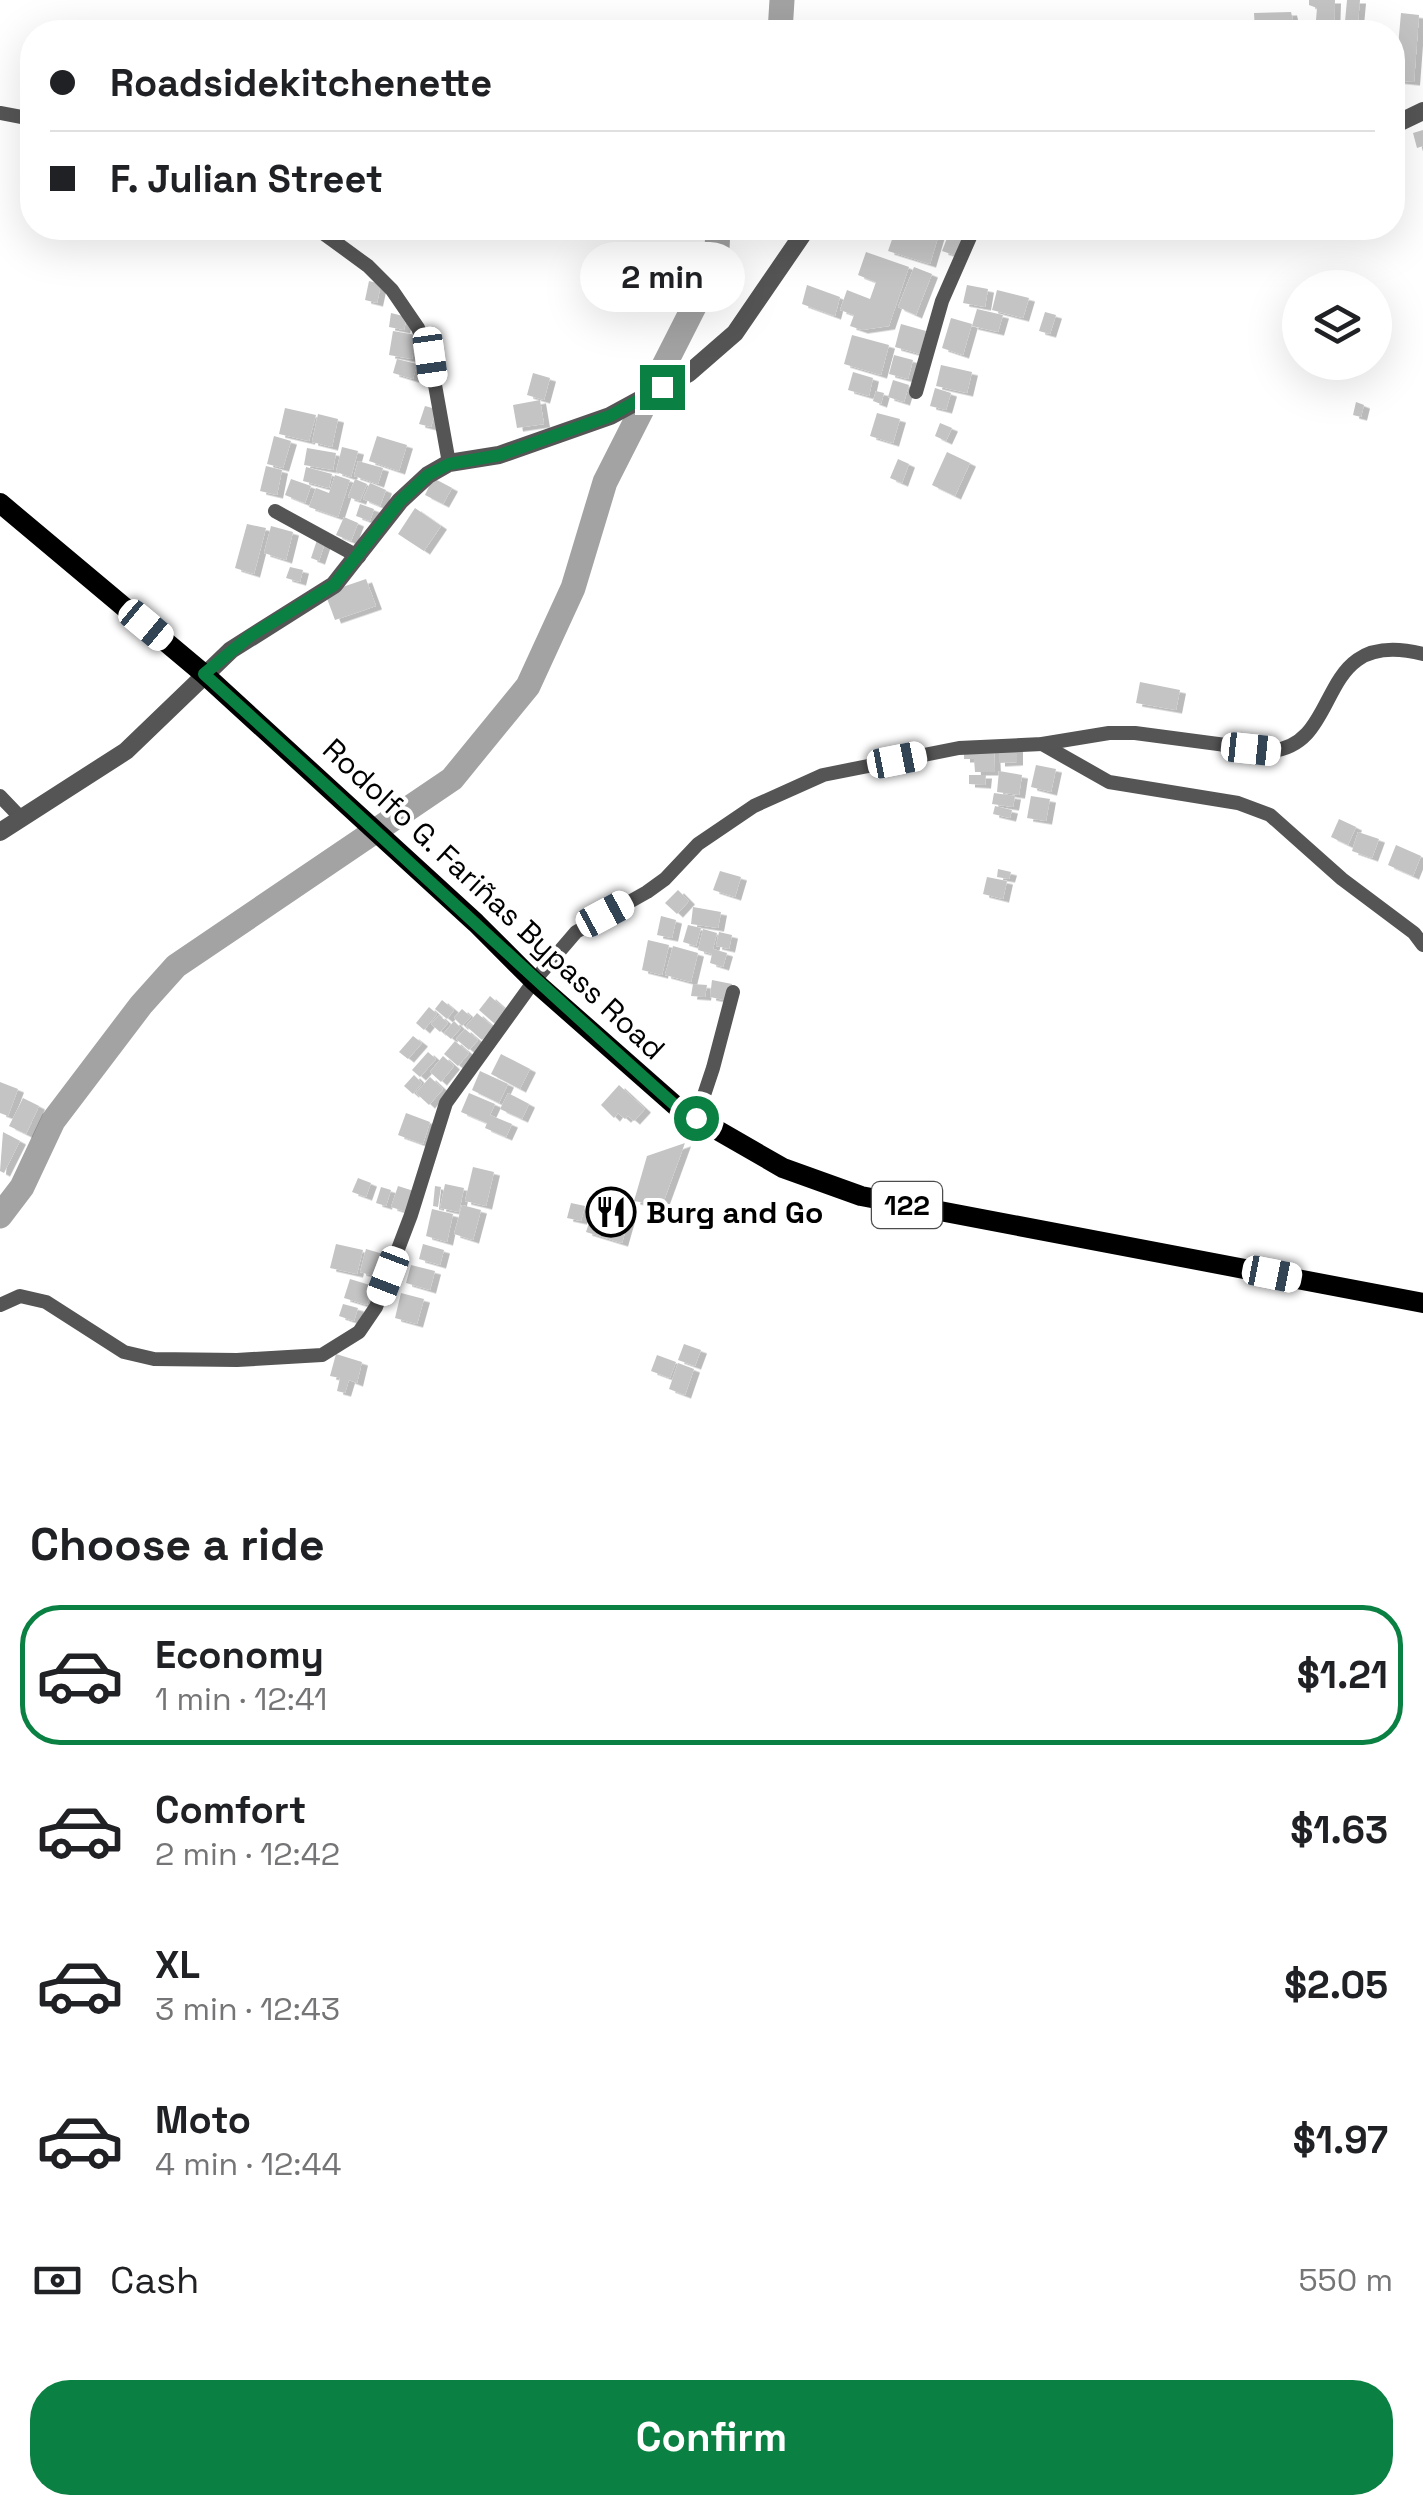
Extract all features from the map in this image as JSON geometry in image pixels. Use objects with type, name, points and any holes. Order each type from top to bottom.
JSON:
[{"type":"main road","name":"Rodolfo G. Fariñas Bypass Road","points":[[0,503],[204,674],[534,981],[677,1107],[783,1168],[861,1196],[1423,1303]]},
{"type":"street","points":[[332,240],[392,290],[418,328],[430,357],[449,464]]},
{"type":"street","points":[[0,832],[126,750],[204,674],[250,636],[334,585],[414,486],[449,464],[500,455],[610,416],[688,373],[734,333],[799,240]]},
{"type":"street","points":[[916,392],[942,301],[969,240]]},
{"type":"street","points":[[276,510],[359,557]]},
{"type":"street","points":[[0,1305],[20,1296],[31,1297],[80,1322],[124,1352],[154,1359],[322,1356],[350,1340],[376,1306],[446,1103],[534,981],[576,932],[647,892],[698,844],[754,806],[822,776],[940,752],[1042,744],[1086,736],[1135,733],[1230,747],[1285,750],[1310,731],[1354,660],[1382,650],[1423,654]]},
{"type":"street","points":[[1042,744],[1109,782],[1238,803],[1270,815],[1342,879],[1414,933],[1423,945]]},
{"type":"street","points":[[0,796],[22,819]]},
{"type":"street","points":[[696,1118],[733,992]]},
{"type":"building","points":[[1309,0],[1335,0],[1334,20],[1316,20],[1317,8],[1309,5]]},
{"type":"building","points":[[1347,0],[1360,0],[1358,20],[1345,20]]},
{"type":"building","points":[[1291,12],[1293,20],[1254,20],[1254,13]]},
{"type":"building","points":[[1401,13],[1419,15],[1414,82],[1405,81],[1405,20],[1400,20]]},
{"type":"building","points":[[1423,130],[1423,146],[1417,148],[1413,133]]},
{"type":"building","points":[[892,240],[937,240],[930,264],[888,251]]},
{"type":"building","points":[[946,240],[963,240],[957,256],[942,251]]},
{"type":"building","points":[[866,252],[909,267],[889,326],[862,330],[850,326],[854,315],[840,310],[847,290],[870,299],[876,282],[858,275]]},
{"type":"building","points":[[914,267],[932,274],[916,315],[898,307]]},
{"type":"building","points":[[369,281],[381,284],[377,303],[365,300]]},
{"type":"building","points":[[807,285],[840,297],[835,316],[802,304]]},
{"type":"building","points":[[967,285],[988,289],[985,307],[963,303]]},
{"type":"building","points":[[997,290],[1029,298],[1023,318],[992,310]]},
{"type":"building","points":[[977,309],[1003,315],[998,332],[972,326]]},
{"type":"building","points":[[1045,312],[1056,315],[1050,334],[1039,331]]},
{"type":"building","points":[[391,313],[407,317],[404,330],[389,327]]},
{"type":"building","points":[[951,318],[972,324],[963,355],[942,348]]},
{"type":"building","points":[[901,324],[926,331],[920,354],[895,347]]},
{"type":"building","points":[[393,331],[416,335],[412,359],[389,355]]},
{"type":"building","points":[[852,335],[889,345],[881,375],[844,364]]},
{"type":"building","points":[[894,355],[913,360],[908,379],[889,374]]},
{"type":"building","points":[[397,359],[417,364],[413,379],[393,373]]},
{"type":"building","points":[[941,365],[972,372],[967,393],[936,386]]},
{"type":"building","points":[[853,372],[873,378],[869,396],[848,390]]},
{"type":"building","points":[[533,373],[550,378],[544,400],[527,395]]},
{"type":"building","points":[[893,380],[909,385],[904,402],[888,397]]},
{"type":"building","points":[[935,388],[951,393],[946,410],[930,406]]},
{"type":"building","points":[[876,391],[884,393],[881,404],[873,401]]},
{"type":"building","points":[[540,400],[544,424],[517,428],[513,405]]},
{"type":"building","points":[[1356,402],[1364,405],[1361,417],[1353,415]]},
{"type":"building","points":[[425,406],[436,409],[431,427],[419,424]]},
{"type":"building","points":[[285,408],[316,415],[309,441],[279,434]]},
{"type":"building","points":[[877,413],[900,419],[893,443],[870,436]]},
{"type":"building","points":[[318,414],[338,419],[332,447],[312,442]]},
{"type":"building","points":[[940,423],[952,428],[946,441],[935,436]]},
{"type":"building","points":[[274,436],[291,441],[283,468],[267,464]]},
{"type":"building","points":[[377,436],[407,445],[399,471],[369,461]]},
{"type":"building","points":[[342,447],[358,451],[351,477],[336,472]]},
{"type":"building","points":[[307,448],[336,453],[333,470],[304,465]]},
{"type":"building","points":[[947,452],[970,463],[955,496],[932,485]]},
{"type":"building","points":[[898,459],[909,464],[902,483],[890,478]]},
{"type":"building","points":[[358,461],[383,468],[378,484],[354,476]]},
{"type":"building","points":[[266,466],[282,470],[277,495],[260,491]]},
{"type":"building","points":[[306,467],[332,474],[329,488],[303,481]]},
{"type":"building","points":[[335,475],[350,480],[338,517],[309,507],[316,488],[329,493]]},
{"type":"building","points":[[433,478],[452,488],[443,504],[425,495]]},
{"type":"building","points":[[291,479],[311,486],[305,503],[285,495]]},
{"type":"building","points":[[355,479],[367,484],[360,501],[348,497]]},
{"type":"building","points":[[370,483],[386,490],[380,506],[363,499]]},
{"type":"building","points":[[360,504],[374,509],[370,521],[356,516]]},
{"type":"building","points":[[415,508],[441,526],[424,551],[398,534]]},
{"type":"building","points":[[344,517],[358,523],[351,541],[336,535]]},
{"type":"building","points":[[247,524],[266,528],[254,574],[235,568]]},
{"type":"building","points":[[271,526],[293,532],[286,560],[264,553]]},
{"type":"building","points":[[317,540],[325,543],[319,561],[311,558]]},
{"type":"building","points":[[290,567],[303,570],[300,582],[286,578]]},
{"type":"building","points":[[366,579],[376,606],[335,620],[325,593]]},
{"type":"building","points":[[1140,682],[1180,690],[1176,710],[1136,703]]},
{"type":"building","points":[[999,747],[1017,747],[1017,762],[999,763]]},
{"type":"building","points":[[994,748],[995,772],[975,772],[974,759],[964,759],[964,750]]},
{"type":"building","points":[[1036,765],[1056,769],[1051,792],[1031,787]]},
{"type":"building","points":[[999,771],[1022,775],[1019,795],[997,792]]},
{"type":"building","points":[[969,775],[986,775],[985,785],[969,784]]},
{"type":"building","points":[[994,793],[1015,796],[1013,807],[992,804]]},
{"type":"building","points":[[1031,796],[1050,799],[1046,821],[1027,818]]},
{"type":"building","points":[[995,806],[1012,810],[1010,818],[993,814]]},
{"type":"building","points":[[1339,819],[1356,827],[1348,845],[1331,837]]},
{"type":"building","points":[[1358,832],[1379,839],[1372,858],[1352,851]]},
{"type":"building","points":[[1396,845],[1421,856],[1413,876],[1388,865]]},
{"type":"building","points":[[998,869],[1011,872],[1009,879],[997,877]]},
{"type":"building","points":[[720,871],[741,877],[735,897],[713,890]]},
{"type":"building","points":[[987,877],[1007,881],[1003,899],[983,894]]},
{"type":"building","points":[[678,890],[689,901],[677,914],[665,903]]},
{"type":"building","points":[[693,907],[721,912],[718,928],[691,924]]},
{"type":"building","points":[[661,916],[676,920],[672,938],[657,935]]},
{"type":"building","points":[[688,925],[701,928],[696,946],[683,942]]},
{"type":"building","points":[[703,929],[717,933],[713,949],[727,953],[723,967],[710,963],[712,954],[698,950]]},
{"type":"building","points":[[719,932],[732,935],[729,949],[716,946]]},
{"type":"building","points":[[648,940],[669,945],[662,975],[642,970]]},
{"type":"building","points":[[673,946],[698,953],[691,982],[665,975]]},
{"type":"building","points":[[712,980],[732,984],[729,1001],[710,997]]},
{"type":"building","points":[[693,984],[707,985],[705,997],[691,996]]},
{"type":"building","points":[[490,996],[507,1011],[495,1024],[479,1010]]},
{"type":"building","points":[[442,1000],[454,1010],[447,1019],[435,1009]]},
{"type":"building","points":[[429,1007],[437,1014],[424,1030],[416,1023]]},
{"type":"building","points":[[462,1009],[471,1017],[462,1026],[454,1018]]},
{"type":"building","points":[[477,1013],[493,1027],[482,1040],[466,1026]]},
{"type":"building","points":[[439,1015],[448,1023],[440,1032],[431,1024]]},
{"type":"building","points":[[454,1021],[461,1028],[451,1039],[444,1033]]},
{"type":"building","points":[[465,1029],[478,1040],[469,1050],[456,1039]]},
{"type":"building","points":[[413,1036],[422,1043],[408,1059],[399,1052]]},
{"type":"building","points":[[455,1041],[469,1053],[458,1066],[444,1054]]},
{"type":"building","points":[[428,1052],[436,1059],[420,1077],[412,1070]]},
{"type":"building","points":[[501,1054],[530,1069],[520,1089],[491,1074]]},
{"type":"building","points":[[443,1056],[454,1066],[441,1082],[430,1072]]},
{"type":"building","points":[[480,1071],[508,1084],[499,1103],[472,1090]]},
{"type":"building","points":[[414,1075],[422,1083],[413,1094],[404,1086]]},
{"type":"building","points":[[430,1077],[443,1089],[429,1105],[416,1093]]},
{"type":"building","points":[[0,1082],[18,1089],[8,1116],[0,1113]]},
{"type":"building","points":[[619,1085],[645,1109],[634,1121],[618,1113],[614,1118],[601,1105]]},
{"type":"building","points":[[469,1093],[495,1104],[490,1115],[512,1124],[506,1137],[485,1128],[487,1123],[461,1112]]},
{"type":"building","points":[[508,1093],[529,1104],[522,1119],[500,1109]]},
{"type":"building","points":[[23,1098],[39,1106],[26,1134],[9,1126]]},
{"type":"building","points":[[406,1113],[430,1122],[423,1144],[398,1135]]},
{"type":"building","points":[[3,1132],[20,1141],[4,1173],[0,1171]]},
{"type":"building","points":[[685,1143],[662,1206],[634,1201],[647,1156]]},
{"type":"building","points":[[473,1167],[494,1172],[486,1206],[465,1201]]},
{"type":"building","points":[[358,1178],[371,1183],[366,1197],[352,1192]]},
{"type":"building","points":[[445,1184],[464,1188],[459,1212],[440,1208]]},
{"type":"building","points":[[398,1186],[417,1192],[410,1213],[391,1207]]},
{"type":"building","points":[[435,1186],[441,1187],[438,1207],[433,1206]]},
{"type":"building","points":[[381,1187],[391,1190],[386,1206],[376,1203]]},
{"type":"building","points":[[571,1203],[585,1206],[581,1221],[567,1218]]},
{"type":"building","points":[[595,1204],[630,1215],[622,1243],[586,1232]]},
{"type":"building","points":[[462,1205],[481,1210],[473,1240],[454,1234]]},
{"type":"building","points":[[432,1209],[453,1214],[447,1242],[426,1236]]},
{"type":"building","points":[[336,1244],[363,1250],[357,1274],[330,1268]]},
{"type":"building","points":[[423,1244],[444,1250],[440,1265],[419,1259]]},
{"type":"building","points":[[366,1249],[390,1256],[384,1279],[360,1272]]},
{"type":"building","points":[[411,1265],[435,1271],[430,1290],[406,1283]]},
{"type":"building","points":[[350,1279],[373,1286],[367,1305],[344,1298]]},
{"type":"building","points":[[401,1293],[424,1299],[417,1324],[395,1318]]},
{"type":"building","points":[[343,1304],[358,1308],[354,1321],[339,1316]]},
{"type":"building","points":[[684,1344],[701,1350],[695,1366],[678,1360]]},
{"type":"building","points":[[336,1354],[362,1362],[357,1383],[349,1380],[345,1393],[337,1391],[340,1378],[330,1376]]},
{"type":"building","points":[[657,1355],[676,1362],[670,1378],[651,1371]]},
{"type":"building","points":[[678,1363],[694,1369],[685,1395],[669,1389]]},
{"type":"waterway","points":[[781,20],[782,0]]},
{"type":"waterway","points":[[0,1216],[22,1187],[53,1121],[141,1005],[176,966],[452,779],[528,686],[573,588],[605,482],[705,285],[717,240]]},
{"type":"place","name":"Burg and Go","points":[[611,1212]]},
{"type":"route","points":[[662,387],[610,416],[500,455],[449,464],[428,475],[400,501],[334,585],[250,636],[204,674],[534,981],[677,1107],[696,1118]]}]
